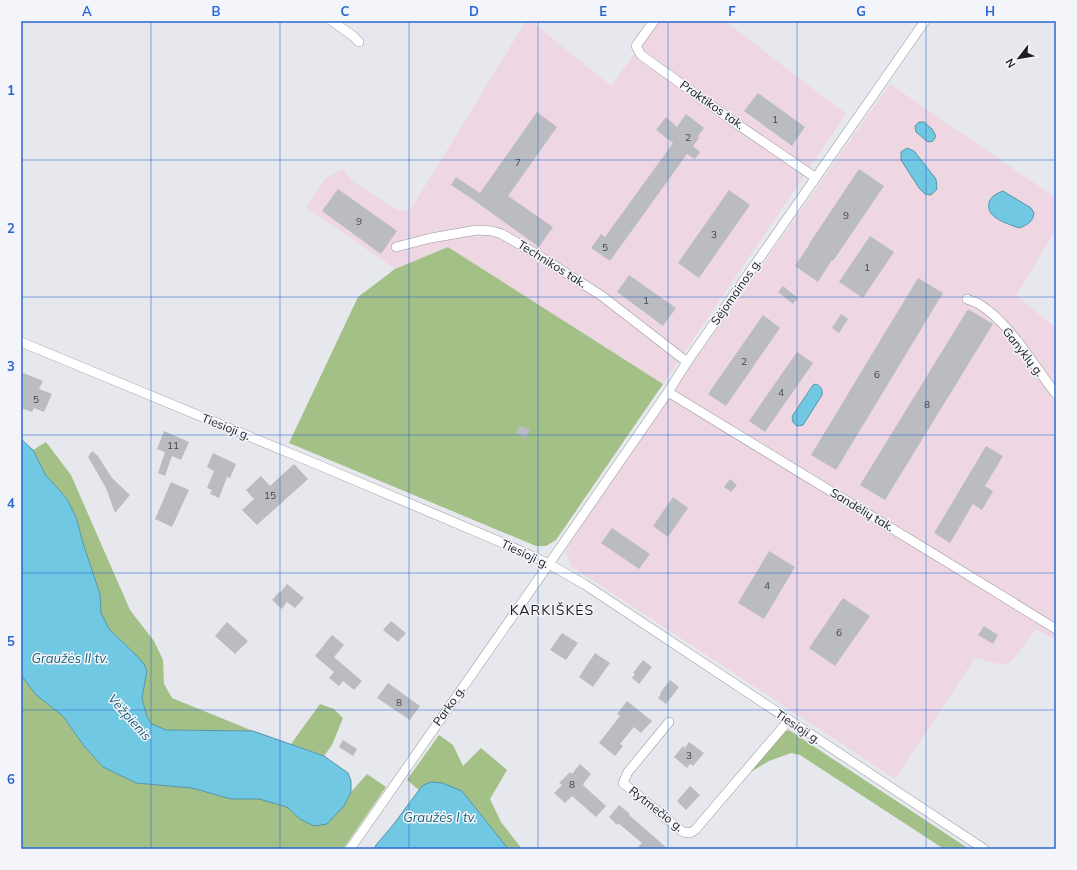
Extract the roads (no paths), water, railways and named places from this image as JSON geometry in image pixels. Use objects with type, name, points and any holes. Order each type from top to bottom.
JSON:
[{"type":"street","points":[[332,21],[359,42]]},
{"type":"street","name":"Praktikos tak.","points":[[654,21],[636,46],[641,55],[816,178]]},
{"type":"street","name":"Sėjomainos g.","points":[[549,564],[668,392],[687,362],[925,21]]},
{"type":"street","name":"Technikos tak.","points":[[396,247],[431,238],[477,230],[492,231],[502,234],[602,296],[687,362]]},
{"type":"street","name":"Ganyklų g.","points":[[967,299],[979,304],[1013,335],[1056,394]]},
{"type":"street","name":"Tiesioji g.","points":[[21,342],[321,466],[549,564],[590,589],[984,849]]},
{"type":"street","name":"Sandėlių tak.","points":[[668,392],[1056,629]]},
{"type":"street","name":"Parko g.","points":[[350,849],[549,564]]},
{"type":"street","name":"Rytmečio g.","points":[[670,722],[628,772],[623,783],[683,832],[690,833],[695,830],[789,720]]},
{"type":"water","points":[[919,122],[924,122],[932,129],[936,136],[933,141],[928,142],[916,132],[915,126]]},
{"type":"water","points":[[907,148],[914,151],[936,179],[937,189],[931,195],[925,194],[919,188],[901,160],[901,152]]},
{"type":"water","points":[[1003,191],[1031,208],[1034,213],[1032,219],[1025,226],[1019,228],[999,220],[991,213],[989,203],[992,197]]},
{"type":"water","points":[[816,384],[821,388],[822,395],[803,425],[797,426],[794,424],[792,418],[793,415],[813,385]]},
{"type":"water","name":"Graužės II tv.","points":[[21,439],[33,450],[45,474],[67,499],[76,517],[100,594],[101,613],[109,629],[144,664],[147,671],[142,698],[147,717],[152,724],[166,730],[253,731],[324,756],[348,773],[351,781],[351,792],[344,806],[327,824],[314,826],[300,819],[287,807],[259,799],[231,799],[192,788],[136,783],[103,767],[84,746],[63,716],[36,695],[21,674]]},
{"type":"water","name":"Graužės I tv.","points":[[431,782],[442,783],[462,791],[509,849],[374,849],[422,786]]},
{"type":"district","name":"KARKIŠKĖS","points":[[552,610]]},
{"type":"water label","name":"Vėžpienis","points":[[130,717]]}]
